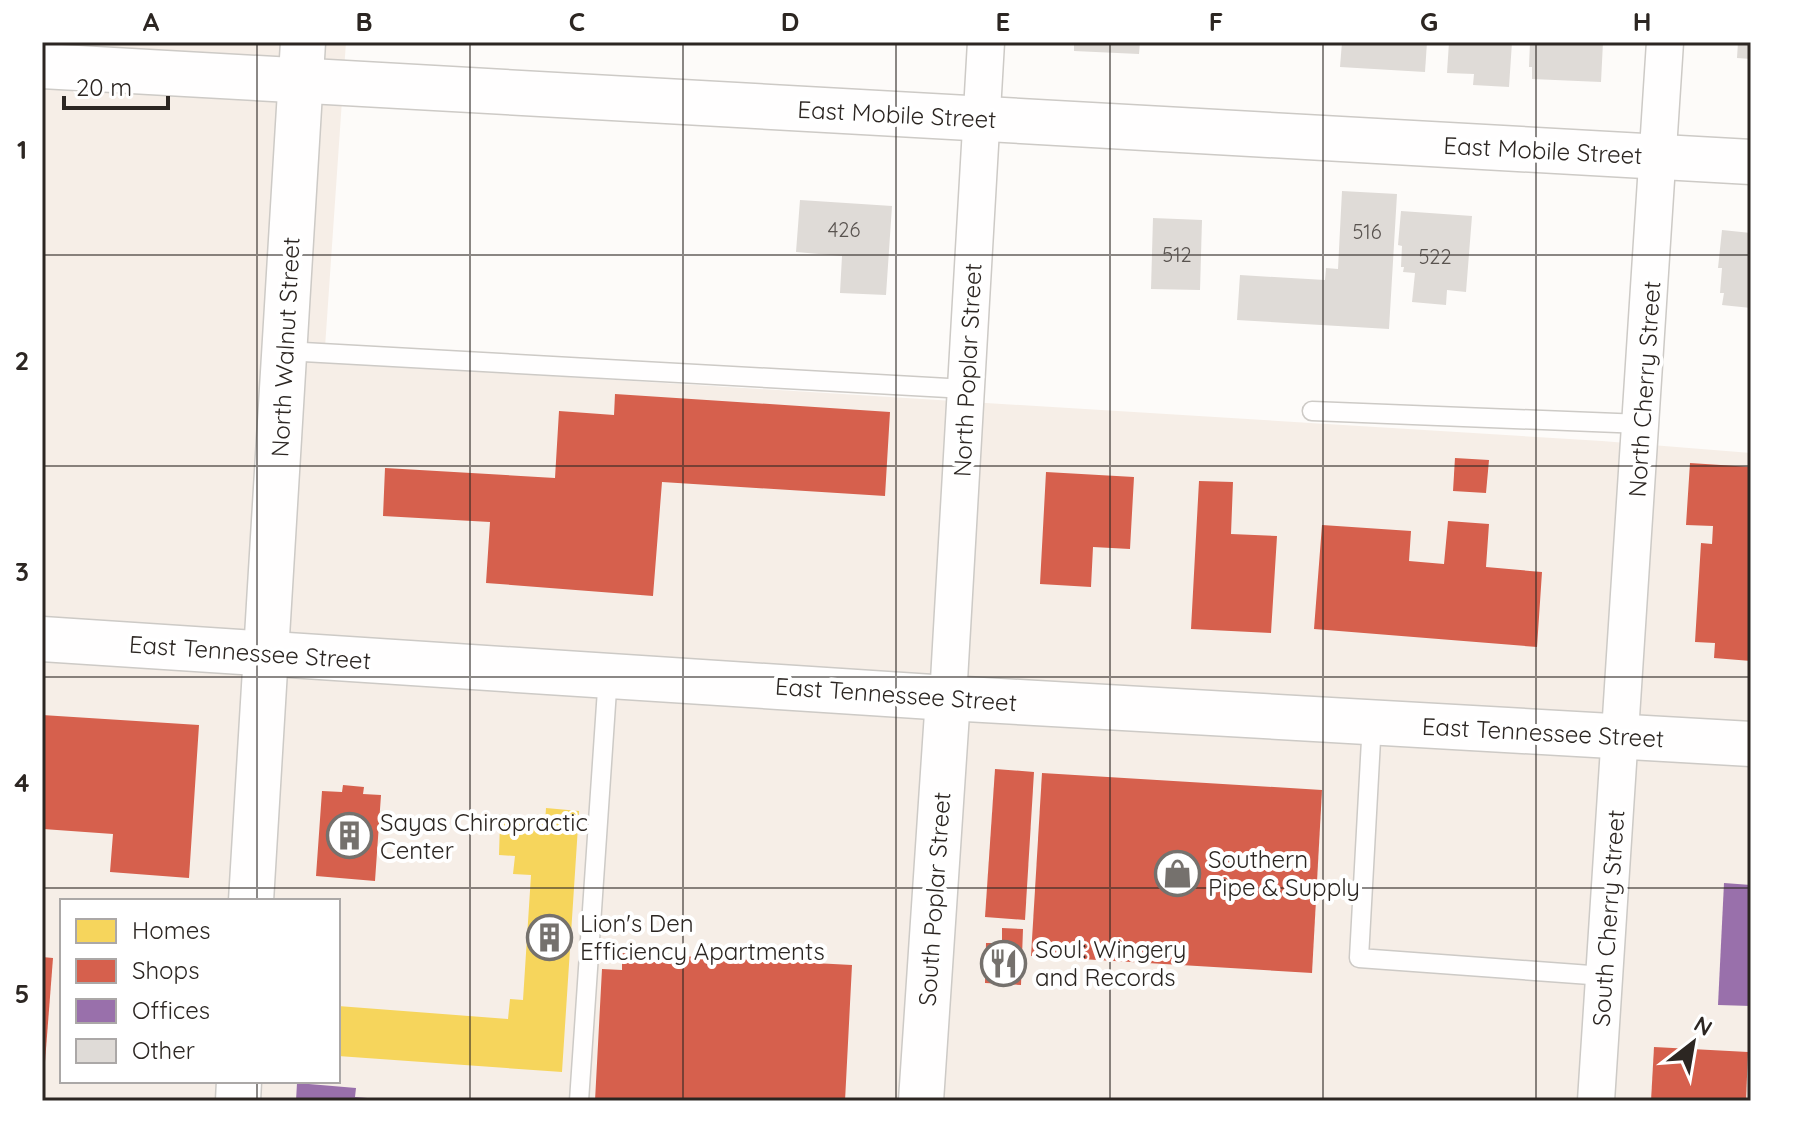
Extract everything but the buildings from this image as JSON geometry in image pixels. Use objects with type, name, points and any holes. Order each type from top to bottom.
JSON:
[{"type":"street","name":"North Poplar Street","points":[[948,698],[986,42]]},
{"type":"street","name":"North Cherry Street","points":[[1620,736],[1665,42]]},
{"type":"street","name":"East Mobile Street","points":[[42,66],[302,61],[982,118],[1751,162]]},
{"type":"street","name":"North Walnut Street","points":[[251,899],[302,61]]},
{"type":"street","name":"East Tennessee Street","points":[[42,639],[948,698],[1751,744]]},
{"type":"street","name":"South Poplar Street","points":[[921,1101],[948,698]]},
{"type":"street","name":"South Cherry Street","points":[[1596,1101],[1620,736]]},
{"type":"lane","points":[[285,351],[966,389]]},
{"type":"lane","points":[[1312,411],[1642,424]]},
{"type":"lane","points":[[579,1101],[608,675]]},
{"type":"lane","points":[[1372,722],[1359,958],[1604,976]]},
{"type":"shaded area","points":[[42,42],[346,42],[324,362],[1602,441],[1751,453],[1751,1101],[42,1101]]},
{"type":"place","name":"Sayas Chiropractic Center","points":[[349,836]]},
{"type":"place","name":"Southern Pipe & Supply","points":[[1177,873]]},
{"type":"place","name":"Lion's Den Efficiency Apartments","points":[[549,937]]},
{"type":"place","name":"Soul: Wingery and Records","points":[[1004,963]]}]
